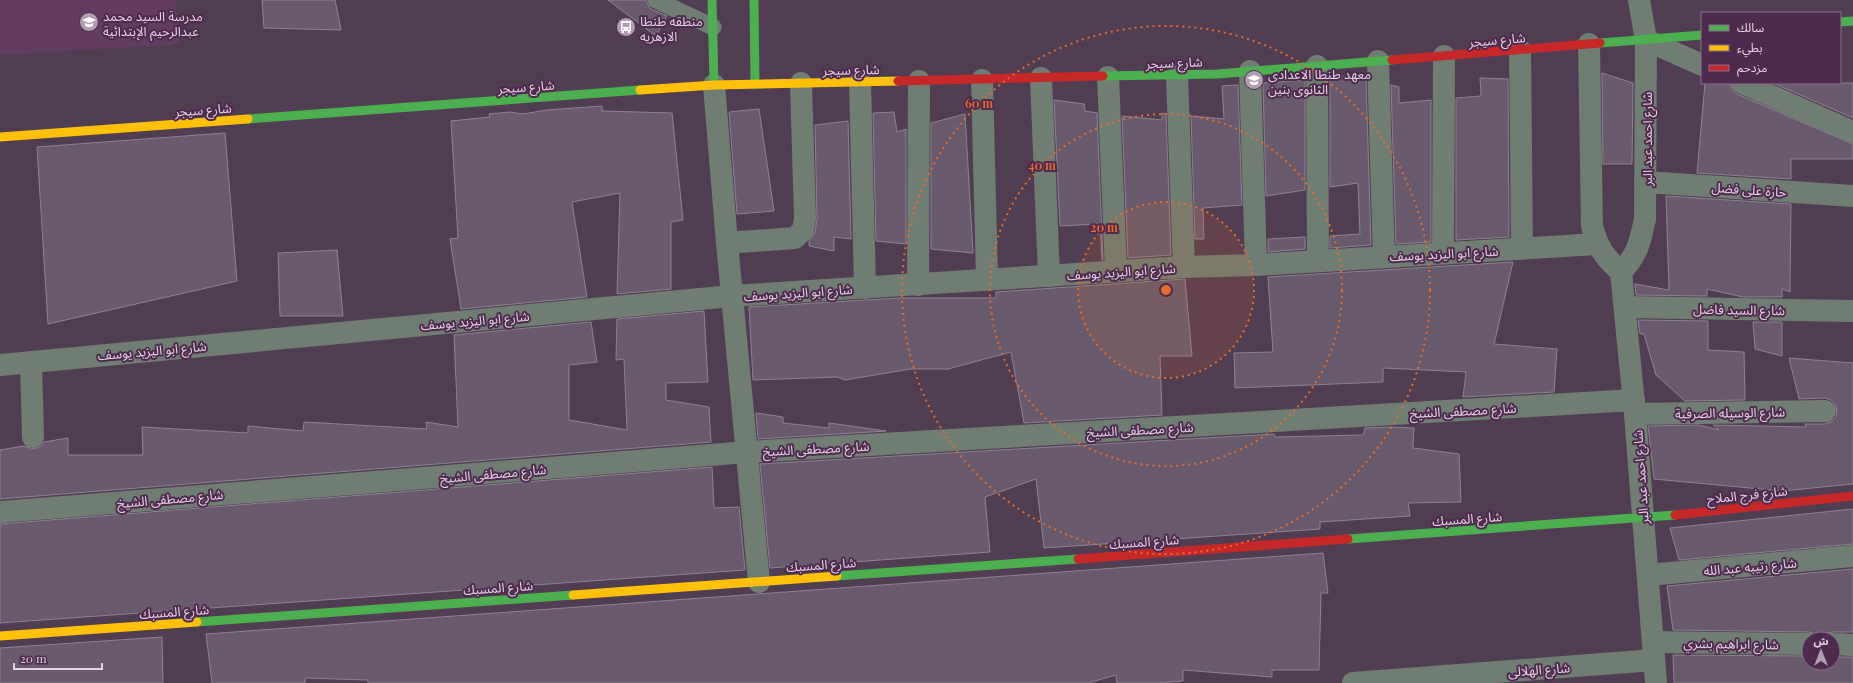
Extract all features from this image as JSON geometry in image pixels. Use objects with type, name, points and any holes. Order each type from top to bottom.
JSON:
[{"type":"main road","points":[[712,0],[714,85]]},
{"type":"main road","points":[[754,0],[755,84]]},
{"type":"main road","points":[[1841,22],[1853,21]]},
{"type":"main road","name":"شارع سيجر","points":[[0,137],[714,85],[1177,76],[1701,35]]},
{"type":"main road","name":"شارع فرج الملاح","points":[[1643,518],[1853,496]]},
{"type":"main road","name":"شارع المسبك","points":[[0,636],[1643,518]]},
{"type":"street","name":"شارع احمد عبد البر","points":[[1639,0],[1646,40],[1645,219],[1639,248],[1632,261],[1621,272],[1635,407],[1656,683]]},
{"type":"street","points":[[1646,40],[1701,65]]},
{"type":"street","points":[[1589,44],[1592,226],[1597,244],[1607,260],[1621,272]]},
{"type":"street","points":[[1520,50],[1522,248]]},
{"type":"street","points":[[1443,253],[1444,56]]},
{"type":"street","points":[[1378,61],[1384,257]]},
{"type":"street","points":[[1317,66],[1318,261]]},
{"type":"street","points":[[1250,71],[1256,265]]},
{"type":"street","points":[[1177,76],[1184,267]]},
{"type":"street","points":[[1108,77],[1116,271]]},
{"type":"street","points":[[1041,78],[1049,276]]},
{"type":"street","points":[[982,80],[986,280]]},
{"type":"street","points":[[918,285],[919,81]]},
{"type":"street","points":[[860,82],[865,288]]},
{"type":"street","points":[[727,243],[795,238],[803,230],[805,219],[801,83]]},
{"type":"street","points":[[1744,84],[1853,132]]},
{"type":"street","points":[[714,85],[727,243],[759,582]]},
{"type":"street","name":"حارة على فضل","points":[[1645,182],[1853,196]]},
{"type":"street","name":"شارع ابو اليزيد يوسف","points":[[0,365],[732,296],[1116,271],[1256,265],[1597,244]]},
{"type":"street","name":"شارع السيد فاضل","points":[[1625,307],[1853,311]]},
{"type":"street","points":[[31,362],[33,436]]},
{"type":"street","name":"شارع مصطفى الشيخ","points":[[0,512],[747,452],[1635,407]]},
{"type":"street","name":"شارع الوسيله الصرفية","points":[[1635,407],[1826,411]]},
{"type":"street","name":"شارع رتيبه عبد الله","points":[[1648,575],[1853,556]]},
{"type":"street","name":"شارع ابراهيم بشري","points":[[1654,651],[1801,644]]},
{"type":"street","points":[[1841,644],[1853,644]]},
{"type":"street","name":"شارع الهلالى","points":[[1353,683],[1654,651]]},
{"type":"lane","points":[[656,0],[713,27]]},
{"type":"shaded area","name":"مدرسة السيد محمد عبدالرحيم الإبتدائية","points":[[0,0],[176,0],[180,44],[0,55]]},
{"type":"building","points":[[262,0],[335,0],[341,30],[264,28]]},
{"type":"building","points":[[608,0],[646,0],[651,9],[667,16],[656,36]]},
{"type":"building","points":[[1602,73],[1633,83],[1632,164],[1603,164]]},
{"type":"building","points":[[1356,75],[1366,78],[1371,245],[1330,248],[1330,236],[1360,234],[1358,183],[1330,187],[1330,77]]},
{"type":"building","points":[[1480,78],[1508,79],[1509,237],[1456,240],[1456,98],[1481,96]]},
{"type":"building","points":[[1305,80],[1305,190],[1266,196],[1263,83]]},
{"type":"building","points":[[1853,83],[1853,118],[1775,84]]},
{"type":"building","points":[[1705,84],[1730,84],[1732,90],[1737,94],[1853,144],[1853,159],[1791,159],[1791,179],[1697,173]]},
{"type":"building","points":[[1238,85],[1242,205],[1203,208],[1204,239],[1195,239],[1191,116],[1224,119],[1222,86]]},
{"type":"building","points":[[1391,85],[1399,87],[1399,103],[1431,100],[1431,242],[1396,244]]},
{"type":"building","points":[[1054,100],[1084,104],[1085,111],[1097,113],[1103,260],[1100,224],[1060,226]]},
{"type":"building","points":[[602,106],[602,111],[672,113],[683,220],[671,222],[671,289],[617,294],[620,193],[572,202],[587,297],[461,309],[450,239],[458,238],[451,121],[490,117],[489,114],[510,112],[523,114],[547,110]]},
{"type":"building","points":[[759,109],[774,211],[737,214],[729,112]]},
{"type":"building","points":[[894,112],[897,132],[906,129],[906,244],[876,241],[873,113]]},
{"type":"building","points":[[1162,113],[1166,114],[1171,255],[1128,258],[1122,116],[1162,120]]},
{"type":"building","points":[[965,114],[973,253],[931,249],[931,123]]},
{"type":"building","points":[[848,121],[851,239],[834,237],[834,251],[809,246],[809,241],[815,232],[817,219],[815,125]]},
{"type":"building","points":[[225,133],[237,281],[48,324],[37,147]]},
{"type":"building","points":[[1666,196],[1791,204],[1790,292],[1782,289],[1782,297],[1743,297],[1707,289],[1707,296],[1636,295],[1635,284],[1669,290]]},
{"type":"building","points":[[1305,237],[1305,249],[1268,252],[1268,239]]},
{"type":"building","points":[[337,250],[343,316],[280,316],[278,253]]},
{"type":"building","points":[[1513,262],[1494,344],[1557,349],[1554,392],[1463,397],[1466,372],[1383,368],[1383,382],[1235,388],[1234,353],[1273,352],[1268,277]]},
{"type":"building","points":[[1185,279],[1192,356],[1160,356],[1162,415],[1024,423],[1011,352],[948,369],[911,369],[845,380],[837,377],[753,380],[749,307],[899,298],[996,298],[996,292]]},
{"type":"building","points":[[704,311],[708,382],[666,383],[666,400],[709,407],[711,442],[0,499],[0,450],[24,446],[34,449],[40,447],[44,442],[68,438],[68,455],[143,455],[142,427],[248,433],[248,426],[303,431],[304,422],[427,429],[426,422],[458,427],[454,335],[591,322],[597,362],[569,365],[569,420],[627,430],[624,359],[616,360],[617,319]]},
{"type":"building","points":[[1638,320],[1708,321],[1708,350],[1744,352],[1745,400],[1685,401],[1656,375],[1644,334],[1640,334]]},
{"type":"building","points":[[1753,322],[1782,322],[1782,356],[1755,349]]},
{"type":"building","points":[[1789,358],[1853,363],[1853,484],[1782,491],[1654,479],[1648,426],[1699,425],[1719,430],[1713,425],[1806,427],[1805,424],[1825,424],[1832,421],[1836,417],[1837,410],[1835,404],[1831,400],[1825,398],[1799,399]]},
{"type":"building","points":[[756,413],[783,417],[783,423],[829,428],[829,423],[886,431],[758,439]]},
{"type":"building","points":[[1365,428],[1414,428],[1413,448],[1459,454],[1461,502],[1408,503],[1410,516],[1320,522],[1320,529],[1044,548],[1036,479],[985,497],[990,552],[770,568],[760,464],[1274,434],[1275,437],[1363,435]]},
{"type":"building","points":[[712,467],[714,508],[739,507],[745,570],[0,623],[0,524]]},
{"type":"building","points":[[1853,509],[1853,544],[1679,560],[1670,528]]},
{"type":"building","points":[[1323,553],[1328,593],[1321,593],[1319,670],[1272,670],[1272,677],[1183,670],[1183,681],[1158,683],[1117,683],[1116,675],[1088,683],[368,683],[368,680],[305,678],[305,683],[212,683],[206,634]]},
{"type":"building","points":[[1853,569],[1853,632],[1673,630],[1667,586]]},
{"type":"building","points":[[162,637],[163,683],[0,683],[0,648]]},
{"type":"building","points":[[1673,655],[1801,656],[1801,671],[1841,671],[1841,657],[1853,657],[1853,683],[1674,683]]},
{"type":"traffic: fast","points":[[712,0],[714,85]]},
{"type":"traffic: fast","points":[[754,0],[755,84]]},
{"type":"traffic: fast","points":[[1841,22],[1853,21]]},
{"type":"traffic: fast","points":[[1600,43],[1701,35]]},
{"type":"traffic: fast","points":[[1103,76],[1217,74],[1392,60]]},
{"type":"traffic: fast","points":[[248,119],[640,90]]},
{"type":"traffic: fast","points":[[1348,539],[1675,515]]},
{"type":"traffic: fast","points":[[837,576],[1078,559]]},
{"type":"traffic: fast","points":[[197,622],[573,595]]},
{"type":"traffic: slow","points":[[640,90],[714,85],[898,81]]},
{"type":"traffic: slow","points":[[0,137],[248,119]]},
{"type":"traffic: slow","points":[[573,595],[837,576]]},
{"type":"traffic: slow","points":[[0,636],[197,622]]},
{"type":"traffic: jam","points":[[1392,60],[1600,43]]},
{"type":"traffic: jam","points":[[898,81],[1103,76]]},
{"type":"traffic: jam","points":[[1675,515],[1853,496]]},
{"type":"traffic: jam","points":[[1078,559],[1348,539]]},
{"type":"place","name":"مدرسة السيد محمد عبدالرحيم الإبتدائية","points":[[89,22]]},
{"type":"place","name":"منطقه طنطا الازهريه","points":[[626,27]]},
{"type":"place","name":"معهد طنطا الاعدادى الثانوى بنين","points":[[1254,80]]}]
